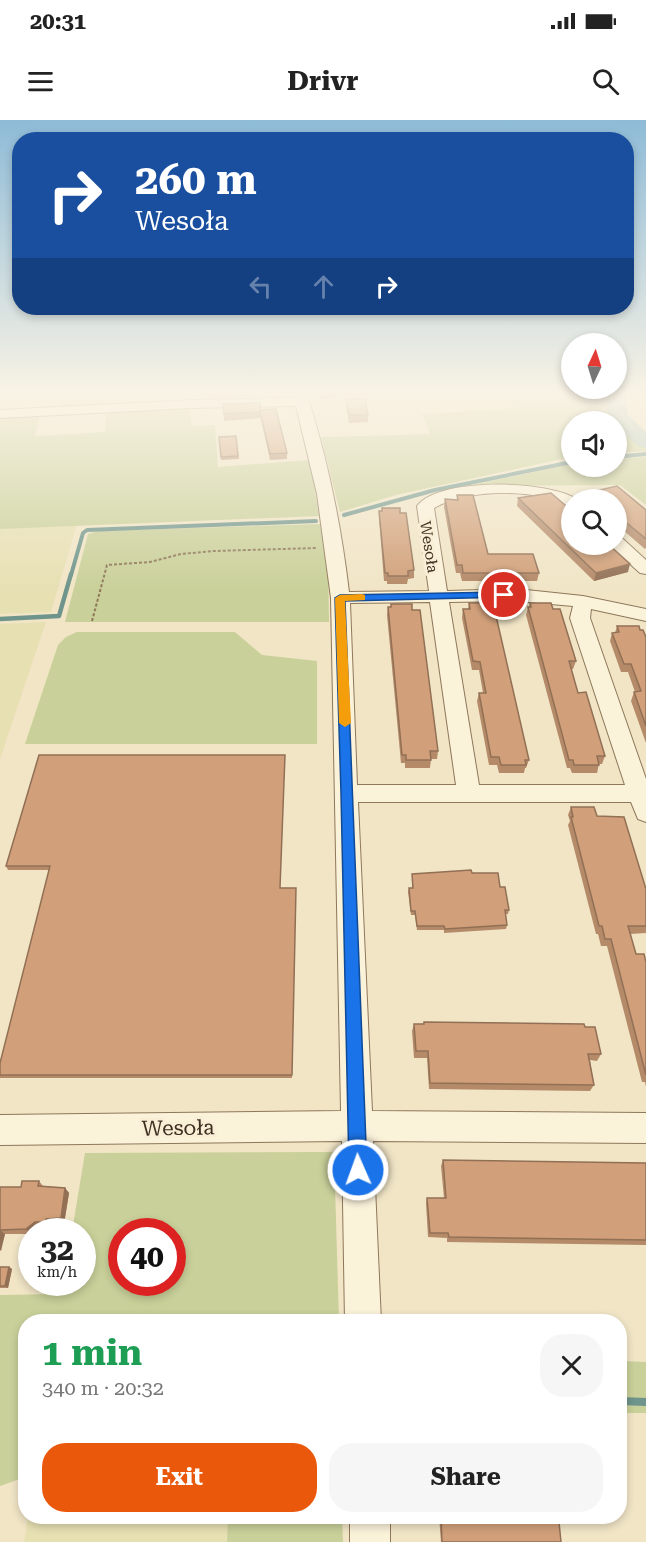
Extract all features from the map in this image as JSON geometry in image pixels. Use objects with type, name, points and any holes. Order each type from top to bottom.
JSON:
[{"type":"street","points":[[319,458],[328,499],[340,598],[348,793],[363,1314]]},
{"type":"street","name":"Wesoła","points":[[469,794],[424,511],[429,502],[438,498],[469,492],[534,490],[555,492],[561,496]]},
{"type":"street","points":[[627,552],[646,569]]},
{"type":"street","name":"Wesoła","points":[[340,598],[518,595],[644,609]]},
{"type":"street","points":[[348,793],[469,794],[644,800],[580,618],[583,602]]},
{"type":"street","name":"Wesoła","points":[[0,1130],[357,1126],[646,1128]]},
{"type":"street","points":[[370,1524],[370,1542]]},
{"type":"path","points":[[92,621],[107,565],[150,562],[181,554],[214,551],[335,547]]},
{"type":"shaded area","points":[[77,524],[51,612],[0,614],[0,529]]},
{"type":"shaded area","points":[[46,622],[5,744],[0,760],[0,624]]},
{"type":"shaded area","points":[[27,1524],[228,1524],[227,1542],[24,1542]]},
{"type":"green space","points":[[0,458],[217,458],[218,467],[310,460],[319,516],[0,529]]},
{"type":"green space","points":[[326,458],[561,458],[561,459],[396,495],[340,512]]},
{"type":"green space","points":[[627,458],[646,458],[646,505],[620,485],[468,486],[561,466],[561,477],[627,477]]},
{"type":"green space","points":[[320,524],[328,562],[329,622],[65,622],[88,534],[98,531]]},
{"type":"green space","points":[[77,632],[235,632],[262,655],[317,661],[317,744],[25,744],[58,645],[66,637]]},
{"type":"green space","points":[[334,1152],[339,1314],[18,1314],[18,1480],[0,1486],[0,1295],[96,1296],[96,1218],[74,1218],[85,1153]]},
{"type":"green space","points":[[627,1361],[646,1362],[646,1413],[627,1413]]},
{"type":"green space","points":[[228,1524],[342,1524],[343,1542],[227,1542]]},
{"type":"building","points":[[617,486],[621,489],[604,489]]},
{"type":"building","points":[[551,493],[561,502],[561,539],[518,498]]},
{"type":"building","points":[[627,494],[646,510],[646,539],[627,523]]},
{"type":"building","points":[[457,495],[473,495],[488,554],[533,554],[539,573],[463,573],[462,565],[457,565],[445,499],[458,500]]},
{"type":"building","points":[[382,508],[400,508],[400,513],[406,513],[414,570],[408,571],[408,576],[388,576],[388,573],[385,573],[379,511],[382,511]]},
{"type":"building","points":[[577,555],[620,555],[630,564],[596,573]]},
{"type":"building","points":[[469,603],[490,603],[491,607],[494,607],[529,760],[525,760],[526,765],[501,765],[499,757],[491,757],[479,693],[486,693],[480,662],[473,661],[463,609],[470,609]]},
{"type":"building","points":[[530,603],[551,603],[553,609],[560,609],[576,661],[569,661],[578,693],[586,692],[605,756],[597,756],[599,765],[574,765],[573,760],[569,760],[528,607],[531,607]]},
{"type":"building","points":[[391,604],[412,604],[412,610],[420,610],[438,751],[430,751],[431,760],[406,760],[406,755],[402,755],[388,607],[391,607]]},
{"type":"building","points":[[617,626],[639,626],[646,637],[646,726],[634,692],[641,691],[631,664],[624,664],[612,633],[619,632]]},
{"type":"building","points":[[39,755],[285,755],[280,888],[296,888],[292,1075],[0,1075],[0,1063],[50,866],[6,866]]},
{"type":"building","points":[[571,807],[594,807],[597,816],[624,817],[646,889],[646,926],[628,926],[636,954],[644,954],[646,962],[646,1075],[611,939],[605,939],[602,926],[599,926],[571,817],[573,817]]},
{"type":"building","points":[[471,870],[472,873],[498,873],[500,887],[505,887],[509,910],[505,910],[507,925],[445,929],[444,926],[417,926],[415,911],[411,911],[409,888],[413,888],[412,874]]},
{"type":"building","points":[[424,1022],[584,1024],[585,1027],[595,1027],[601,1054],[588,1054],[594,1085],[430,1083],[428,1051],[416,1051],[414,1024],[424,1024]]},
{"type":"building","points":[[443,1160],[646,1163],[646,1240],[449,1237],[448,1233],[430,1233],[427,1198],[446,1198]]},
{"type":"building","points":[[22,1181],[39,1181],[38,1186],[65,1188],[61,1218],[18,1218],[18,1229],[0,1230],[0,1187],[21,1187]]},
{"type":"building","points":[[0,1267],[9,1267],[5,1286],[0,1286]]},
{"type":"building","points":[[441,1524],[559,1524],[561,1542],[442,1542]]},
{"type":"waterway","points":[[344,515],[435,490],[561,464]]},
{"type":"waterway","points":[[71,575],[83,533],[87,530],[316,521]]},
{"type":"waterway","points":[[0,619],[59,616],[71,574]]},
{"type":"waterway","points":[[627,1401],[646,1402]]},
{"type":"slow traffic","points":[[345,723],[340,598],[362,597]]},
{"type":"route","points":[[358,1170],[348,793],[340,598],[504,595]]}]
